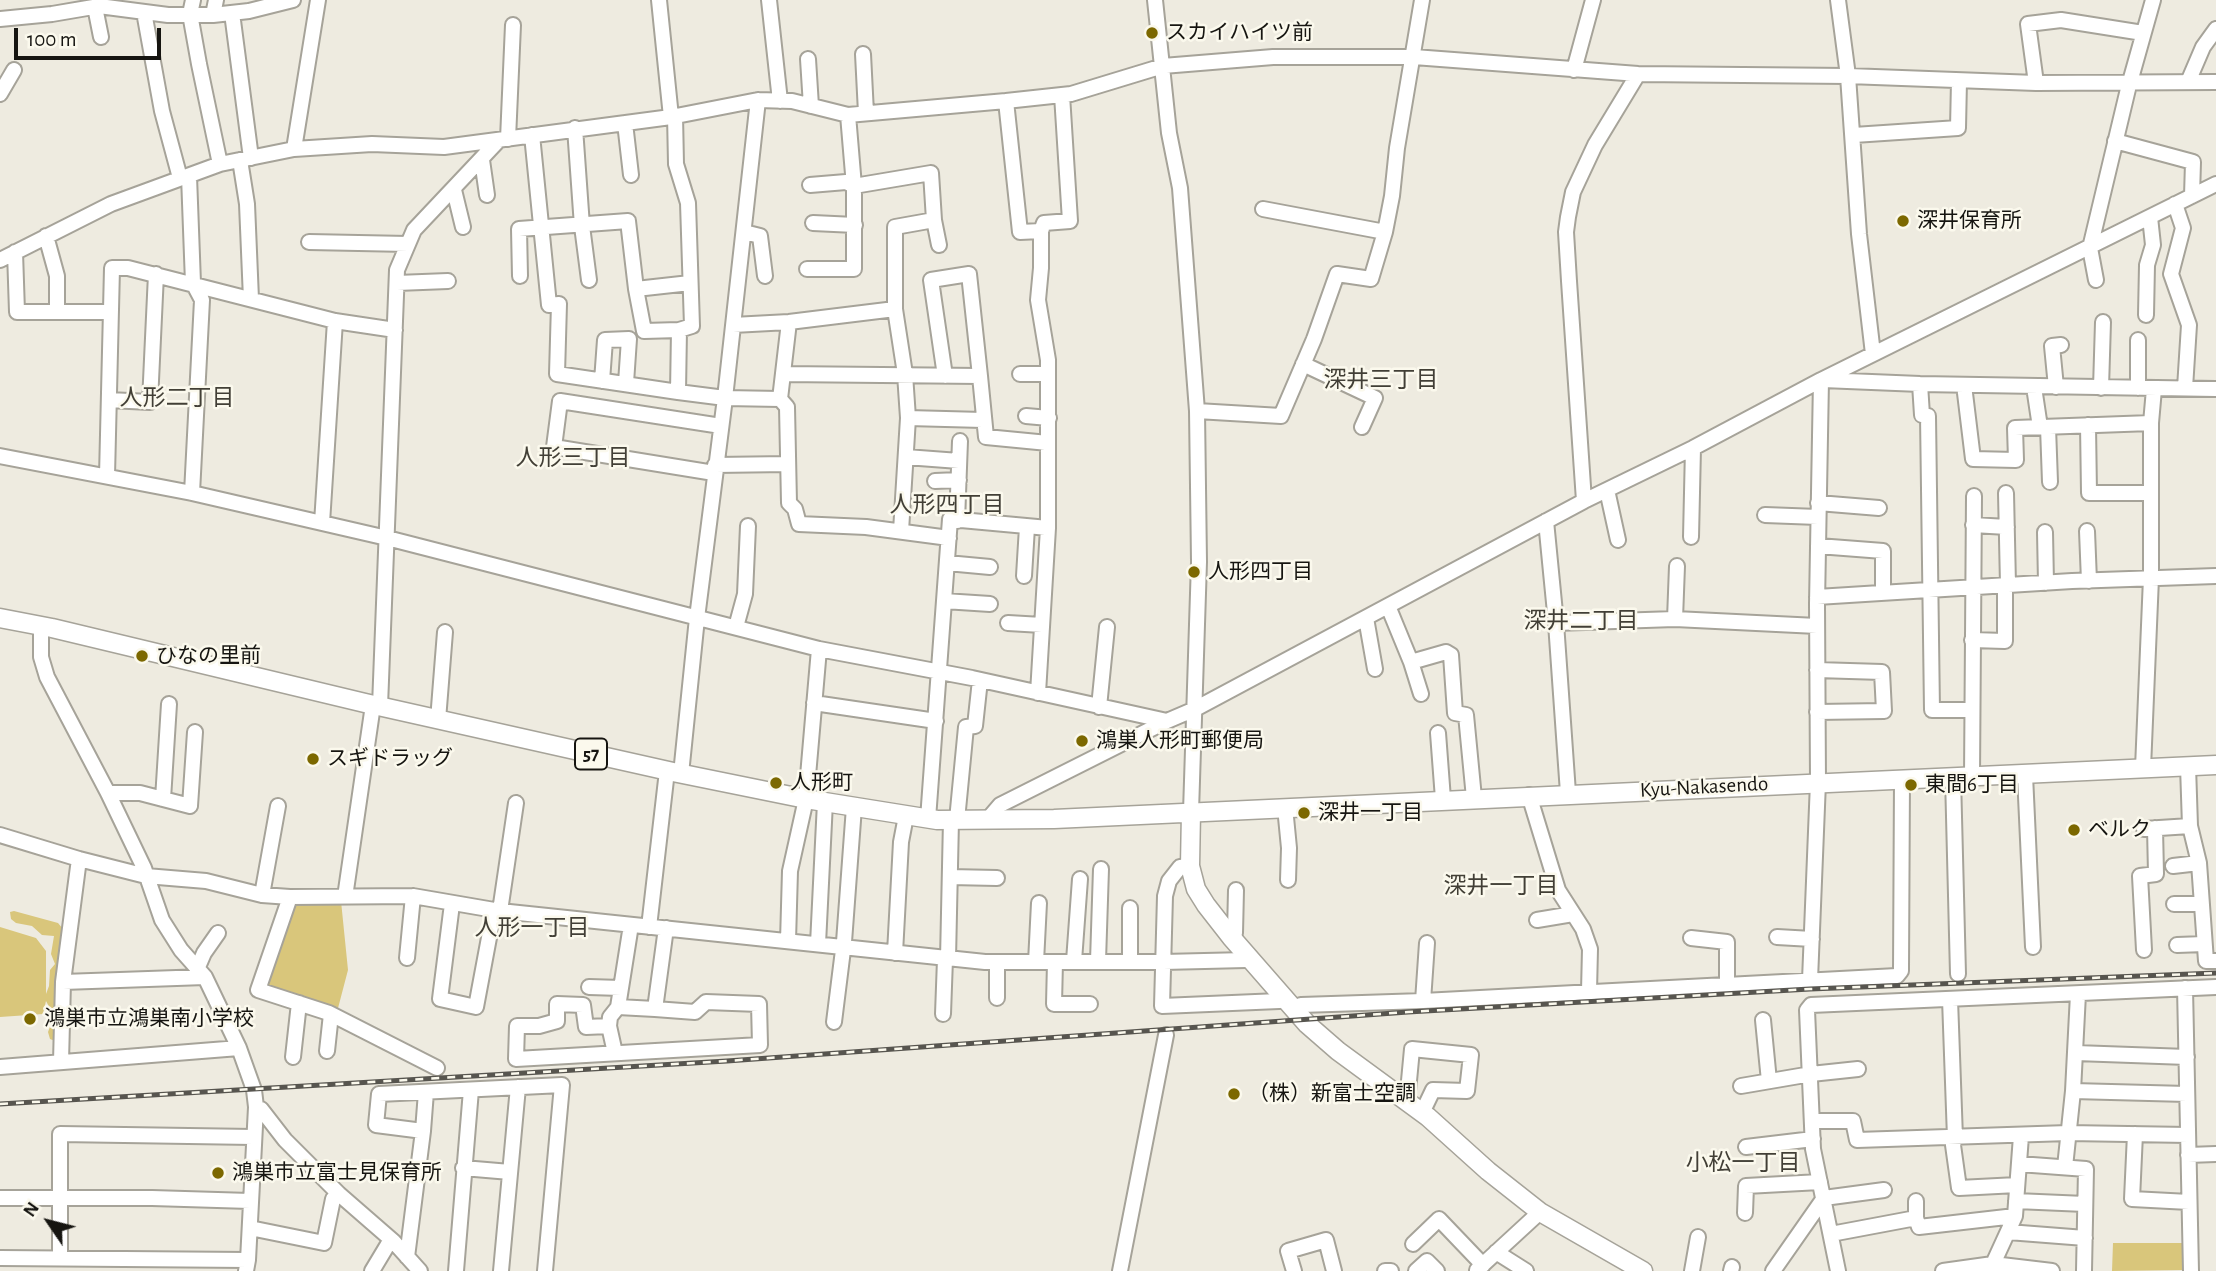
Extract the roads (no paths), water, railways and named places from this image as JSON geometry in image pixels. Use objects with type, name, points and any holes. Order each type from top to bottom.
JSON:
[{"type":"main road","name":"57","points":[[0,618],[41,625],[376,706],[674,772],[906,816],[988,820],[1191,812]]},
{"type":"main road","name":"Kyu-Nakasendo","points":[[1191,812],[2216,765]]},
{"type":"main road","points":[[1191,812],[1190,866],[1201,897],[1231,937],[1307,1024],[1338,1051],[1415,1107],[1540,1212],[1631,1268]]},
{"type":"street","points":[[0,19],[52,14],[98,4],[168,15],[192,7],[214,7],[232,13],[250,5],[293,0]]},
{"type":"street","points":[[294,149],[318,0]]},
{"type":"street","points":[[520,276],[519,229],[628,221],[644,331],[679,330],[692,326],[688,203],[676,163],[659,0]]},
{"type":"street","points":[[769,0],[780,101]]},
{"type":"street","points":[[1155,0],[1172,151],[1180,188],[1197,411],[1199,499],[1191,812]]},
{"type":"street","points":[[1197,411],[1281,416],[1337,274],[1371,279],[1385,232],[1422,0]]},
{"type":"street","points":[[1574,70],[1593,0]]},
{"type":"street","points":[[1838,0],[1854,135],[1859,234],[1873,354]]},
{"type":"street","points":[[2096,280],[2090,248],[2129,82],[2153,0]]},
{"type":"street","points":[[98,4],[101,37]]},
{"type":"street","points":[[192,7],[220,164]]},
{"type":"street","points":[[144,12],[162,111],[184,177],[193,283],[202,300],[191,493]]},
{"type":"street","points":[[232,13],[245,159],[251,299]]},
{"type":"street","points":[[2036,83],[2028,23],[2061,20],[2143,33]]},
{"type":"street","points":[[345,897],[376,706],[387,537],[397,270],[414,230],[503,140],[513,25]]},
{"type":"street","points":[[2188,82],[2203,47],[2216,29]]},
{"type":"street","points":[[863,54],[866,113]]},
{"type":"street","points":[[0,260],[111,204],[220,164],[294,149],[372,144],[444,148],[673,116],[758,100],[792,101],[848,114],[1006,101],[1062,95],[1163,66],[1273,57],[1414,57],[1639,74],[1848,76],[2036,83],[2216,82]]},
{"type":"street","points":[[807,58],[811,106]]},
{"type":"street","points":[[0,76],[14,70],[0,94]]},
{"type":"street","points":[[1584,501],[1566,232],[1573,192],[1595,145],[1639,74]]},
{"type":"street","points":[[1854,135],[1958,128],[1959,81]]},
{"type":"street","points":[[1038,694],[1048,528],[1048,360],[1038,300],[1041,231],[1044,223],[1070,221],[1062,95]]},
{"type":"street","points":[[649,927],[697,618],[758,100]]},
{"type":"street","points":[[1006,101],[1020,232],[1041,231]]},
{"type":"street","points":[[807,269],[854,269],[854,186],[848,114]]},
{"type":"street","points":[[625,123],[631,175]]},
{"type":"street","points":[[575,128],[589,280]]},
{"type":"street","points":[[532,135],[550,305],[559,304],[557,374],[725,398],[780,399],[787,407],[789,503],[795,509],[799,524],[866,527],[949,538]]},
{"type":"street","points":[[2115,141],[2193,162],[2192,196]]},
{"type":"street","points":[[482,160],[487,195]]},
{"type":"street","points":[[810,184],[846,182],[854,186],[931,173],[934,220],[939,245]]},
{"type":"street","points":[[988,820],[1000,806],[1195,709],[1584,501],[1693,448],[1873,354],[2216,185]]},
{"type":"street","points":[[453,190],[463,227]]},
{"type":"street","points":[[2175,204],[2183,228],[2171,274],[2189,325],[2185,388]]},
{"type":"street","points":[[1263,209],[1385,232]]},
{"type":"street","points":[[2146,315],[2147,265],[2153,245],[2150,217]]},
{"type":"street","points":[[901,531],[908,418],[905,374],[895,309],[895,227],[934,220]]},
{"type":"street","points":[[813,223],[855,225]]},
{"type":"street","points":[[744,232],[760,236],[765,276]]},
{"type":"street","points":[[46,236],[57,276],[57,312]]},
{"type":"street","points":[[309,242],[408,244]]},
{"type":"street","points":[[15,252],[17,312],[111,312]]},
{"type":"street","points":[[107,476],[112,268],[128,268],[156,274],[335,321],[395,330]]},
{"type":"street","points":[[108,400],[150,402],[156,274]]},
{"type":"street","points":[[945,376],[931,280],[969,274],[986,437],[1048,443]]},
{"type":"street","points":[[397,283],[448,281]]},
{"type":"street","points":[[636,289],[690,283]]},
{"type":"street","points":[[733,325],[789,322],[895,309]]},
{"type":"street","points":[[322,523],[335,321]]},
{"type":"street","points":[[780,399],[789,322]]},
{"type":"street","points":[[2101,388],[2103,322]]},
{"type":"street","points":[[678,392],[679,330]]},
{"type":"street","points":[[603,381],[605,340],[629,339],[626,383]]},
{"type":"street","points":[[2138,340],[2138,388]]},
{"type":"street","points":[[2056,387],[2052,346],[2061,345]]},
{"type":"street","points":[[1303,364],[1375,398],[1362,427]]},
{"type":"street","points":[[783,374],[980,376]]},
{"type":"street","points":[[1020,374],[1048,374]]},
{"type":"street","points":[[1821,380],[2034,387],[2216,389]]},
{"type":"street","points":[[1810,980],[1818,782],[1817,597],[1821,380]]},
{"type":"street","points":[[1920,384],[1922,415],[1928,415],[1932,710],[1972,710]]},
{"type":"street","points":[[1964,385],[1973,459],[2016,460],[2015,428],[2151,423]]},
{"type":"street","points":[[2034,387],[2044,427],[2050,482]]},
{"type":"street","points":[[2143,768],[2151,578],[2151,423],[2154,389]]},
{"type":"street","points":[[721,426],[560,401],[554,447],[715,469],[788,464]]},
{"type":"street","points":[[1026,416],[1048,418]]},
{"type":"street","points":[[908,418],[983,420]]},
{"type":"street","points":[[2088,425],[2089,493],[2151,493]]},
{"type":"street","points":[[957,521],[960,441]]},
{"type":"street","points":[[1691,537],[1693,448]]},
{"type":"street","points":[[0,456],[191,493],[387,537],[819,649],[980,680],[1167,721]]},
{"type":"street","points":[[906,457],[959,461]]},
{"type":"street","points":[[935,481],[959,480]]},
{"type":"street","points":[[1607,490],[1618,540]]},
{"type":"street","points":[[1972,640],[2005,641],[2006,493]]},
{"type":"street","points":[[1958,974],[1962,777],[1972,710],[1973,496]]},
{"type":"street","points":[[1765,514],[1879,508]]},
{"type":"street","points":[[928,819],[950,519],[1048,528]]},
{"type":"street","points":[[1546,521],[1568,793]]},
{"type":"street","points":[[1973,525],[2007,527]]},
{"type":"street","points":[[736,627],[745,594],[748,526]]},
{"type":"street","points":[[1024,576],[1027,527]]},
{"type":"street","points":[[2087,531],[2089,581]]},
{"type":"street","points":[[2045,532],[2046,583]]},
{"type":"street","points":[[1818,546],[1883,551],[1884,592]]},
{"type":"street","points":[[947,563],[990,566]]},
{"type":"street","points":[[1675,619],[1677,566]]},
{"type":"street","points":[[1817,597],[2216,576]]},
{"type":"street","points":[[944,601],[990,604]]},
{"type":"street","points":[[1388,606],[1421,694]]},
{"type":"street","points":[[1366,618],[1375,669]]},
{"type":"street","points":[[1556,623],[1675,619],[1817,626]]},
{"type":"street","points":[[1008,623],[1042,625]]},
{"type":"street","points":[[0,1258],[60,1258],[248,1268],[256,1107],[254,1090],[239,1048],[202,972],[181,950],[162,920],[146,876],[108,793],[47,677],[41,657],[41,625]]},
{"type":"street","points":[[1099,707],[1107,627]]},
{"type":"street","points":[[438,720],[445,632]]},
{"type":"street","points":[[788,941],[790,871],[806,799],[819,649]]},
{"type":"street","points":[[1411,662],[1446,652],[1451,654],[1455,713],[1466,715],[1474,798]]},
{"type":"street","points":[[1817,670],[1882,672],[1885,711],[1817,712]]},
{"type":"street","points":[[943,1014],[954,820],[966,727],[975,726],[980,680]]},
{"type":"street","points":[[814,703],[936,721]]},
{"type":"street","points":[[163,799],[169,704]]},
{"type":"street","points":[[108,793],[140,793],[190,806],[195,732]]},
{"type":"street","points":[[1438,733],[1443,799]]},
{"type":"street","points":[[2188,766],[2190,826],[2199,863],[2206,961],[2216,961]]},
{"type":"street","points":[[2025,775],[2033,947]]},
{"type":"street","points":[[1190,866],[1180,867],[1169,881],[1165,896],[1162,1006],[1279,1001],[1301,1005],[1423,1001],[1897,976],[1901,971],[1902,779]]},
{"type":"street","points":[[1529,795],[1558,890],[1583,929],[1590,949],[1589,991]]},
{"type":"street","points":[[818,944],[825,802]]},
{"type":"street","points":[[452,904],[440,999],[476,1007],[497,911],[516,803]]},
{"type":"street","points":[[262,895],[278,806]]},
{"type":"street","points":[[834,1022],[854,807]]},
{"type":"street","points":[[1285,807],[1289,848],[1288,880]]},
{"type":"street","points":[[895,953],[901,842],[906,816]]},
{"type":"street","points":[[2144,950],[2140,876],[2156,874],[2149,828],[2190,826]]},
{"type":"street","points":[[0,835],[146,876],[206,881],[262,895],[413,896],[497,911],[947,959],[997,962],[1163,962],[1249,958]]},
{"type":"street","points":[[61,1062],[62,982],[79,859]]},
{"type":"street","points":[[2173,866],[2199,863]]},
{"type":"street","points":[[1098,961],[1101,869]]},
{"type":"street","points":[[950,877],[997,878]]},
{"type":"street","points":[[1074,961],[1080,878]]},
{"type":"street","points":[[1231,937],[1235,933],[1236,890]]},
{"type":"street","points":[[407,958],[413,896]]},
{"type":"street","points":[[290,897],[258,990],[331,1014],[437,1068]]},
{"type":"street","points":[[1036,962],[1039,903]]},
{"type":"street","points":[[2174,904],[2202,904]]},
{"type":"street","points":[[1130,908],[1130,961]]},
{"type":"street","points":[[1537,920],[1573,914]]},
{"type":"street","points":[[615,1053],[609,1026],[610,1017],[618,1007],[631,925]]},
{"type":"street","points":[[655,1009],[666,929]]},
{"type":"street","points":[[202,972],[204,953],[218,933]]},
{"type":"street","points":[[1777,937],[1812,939]]},
{"type":"street","points":[[1691,938],[1727,942],[1727,984]]},
{"type":"street","points":[[1423,1001],[1427,943]]},
{"type":"street","points":[[2177,945],[2204,944]]},
{"type":"street","points":[[997,962],[997,998]]},
{"type":"street","points":[[1055,962],[1054,1004],[1090,1004]]},
{"type":"street","points":[[62,982],[202,972]]},
{"type":"street","points":[[589,986],[621,988]]},
{"type":"street","points":[[1838,1271],[1813,1139],[1807,1010],[1811,1005],[2216,987]]},
{"type":"street","points":[[2185,988],[2191,1271]]},
{"type":"street","points":[[2065,1167],[2076,1053],[2078,994]]},
{"type":"street","points":[[1950,999],[1955,1138],[1953,1145],[1959,1188],[2017,1185]]},
{"type":"street","points":[[609,1026],[586,1027],[583,1005],[558,1004],[557,1021],[539,1026],[517,1026],[516,1059],[760,1045],[759,1004],[706,1002],[695,1013],[618,1007]]},
{"type":"street","points":[[293,1057],[299,1003]]},
{"type":"street","points":[[327,1051],[331,1014]]},
{"type":"street","points":[[1763,1020],[1769,1081]]},
{"type":"street","points":[[1120,1271],[1167,1035]]},
{"type":"street","points":[[0,1067],[239,1048]]},
{"type":"street","points":[[1412,1049],[1471,1055],[1468,1091],[1433,1090],[1415,1107],[1412,1049]]},
{"type":"street","points":[[2076,1053],[2187,1057]]},
{"type":"street","points":[[1741,1086],[1858,1069]]},
{"type":"street","points":[[423,1131],[376,1125],[379,1094],[562,1085],[545,1271]]},
{"type":"street","points":[[501,1271],[518,1087]]},
{"type":"street","points":[[456,1271],[471,1090]]},
{"type":"street","points":[[2073,1091],[2188,1094]]},
{"type":"street","points":[[407,1256],[426,1092]]},
{"type":"street","points":[[256,1107],[261,1109],[285,1140],[339,1194],[393,1241],[420,1271]]},
{"type":"street","points":[[1812,1121],[1853,1121],[1857,1140],[2068,1133],[2188,1135]]},
{"type":"street","points":[[60,1258],[60,1133],[253,1138]]},
{"type":"street","points":[[2135,1134],[2132,1199],[2189,1202]]},
{"type":"street","points":[[1994,1267],[2015,1208],[2021,1136]]},
{"type":"street","points":[[1746,1147],[1813,1139]]},
{"type":"street","points":[[2189,1155],[2216,1154]]},
{"type":"street","points":[[2019,1164],[2086,1169],[2084,1271]]},
{"type":"street","points":[[463,1168],[510,1172]]},
{"type":"street","points":[[1745,1213],[1746,1186],[1820,1182]]},
{"type":"street","points":[[1773,1271],[1824,1198],[1884,1190]]},
{"type":"street","points":[[250,1227],[324,1243],[333,1199],[339,1194]]},
{"type":"street","points":[[0,1198],[250,1201]]},
{"type":"street","points":[[1916,1200],[1919,1227],[2015,1208],[2085,1204]]},
{"type":"street","points":[[1413,1244],[1439,1219],[1479,1268],[1540,1212]]},
{"type":"street","points":[[1831,1234],[1916,1217]]},
{"type":"street","points":[[2008,1232],[2085,1238]]},
{"type":"street","points":[[1692,1271],[1698,1237]]},
{"type":"street","points":[[1294,1271],[1288,1251],[1326,1240],[1334,1271]]},
{"type":"street","points":[[372,1271],[393,1241]]},
{"type":"street","points":[[1496,1252],[1526,1271]]},
{"type":"street","points":[[1416,1271],[1427,1261],[1437,1271]]},
{"type":"street","points":[[1943,1271],[1994,1267],[2052,1271]]},
{"type":"street","points":[[1385,1271],[1391,1271]]},
{"type":"railway","points":[[0,1104],[727,1061],[1408,1012],[1810,989],[2216,973]]},
{"type":"place","name":"スカイハイツ前","points":[[1152,33]]},
{"type":"place","name":"深井保育所","points":[[1903,221]]},
{"type":"place","name":"人形四丁目","points":[[1194,572]]},
{"type":"place","name":"ひなの里前","points":[[142,656]]},
{"type":"place","name":"鴻巣人形町郵便局","points":[[1082,741]]},
{"type":"place","name":"スギドラッグ","points":[[313,759]]},
{"type":"place","name":"人形町","points":[[776,783]]},
{"type":"place","name":"東間6丁目","points":[[1911,785]]},
{"type":"place","name":"深井一丁目","points":[[1304,813]]},
{"type":"place","name":"ベルク","points":[[2074,830]]},
{"type":"place","name":"鴻巣市立鴻巣南小学校","points":[[30,1019]]},
{"type":"place","name":"（株）新富士空調","points":[[1234,1094]]},
{"type":"place","name":"鴻巣市立富士見保育所","points":[[218,1173]]},
{"type":"district","name":"深井三丁目","points":[[1381,380]]},
{"type":"district","name":"人形二丁目","points":[[177,398]]},
{"type":"district","name":"人形三丁目","points":[[573,458]]},
{"type":"district","name":"人形四丁目","points":[[947,505]]},
{"type":"district","name":"深井二丁目","points":[[1581,621]]},
{"type":"district","name":"深井一丁目","points":[[1501,886]]},
{"type":"district","name":"人形一丁目","points":[[532,928]]},
{"type":"district","name":"小松一丁目","points":[[1743,1163]]}]
